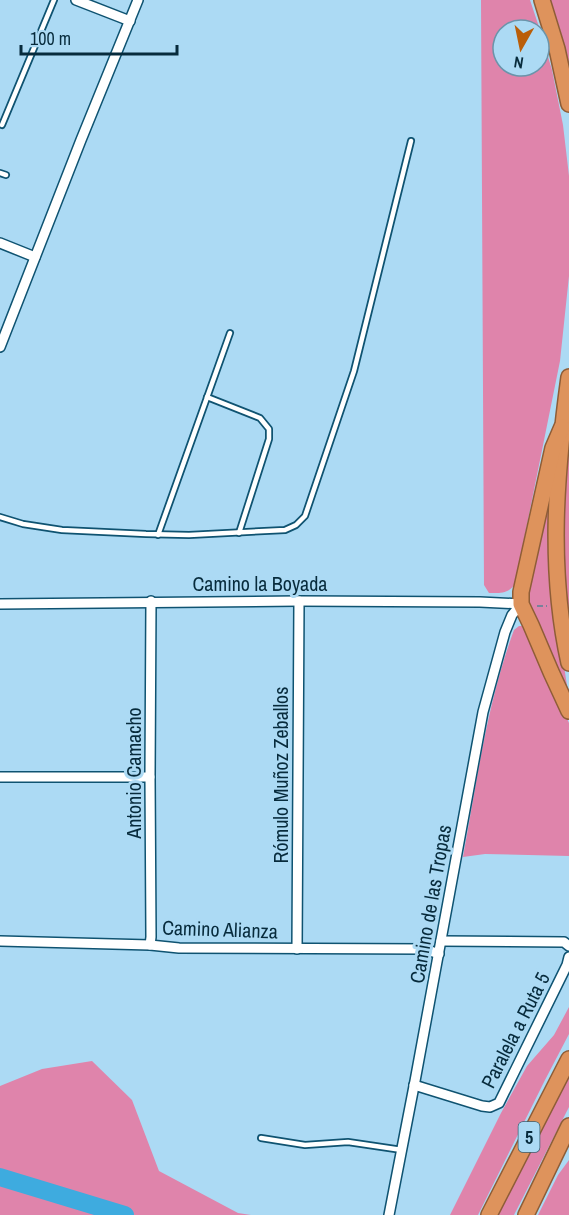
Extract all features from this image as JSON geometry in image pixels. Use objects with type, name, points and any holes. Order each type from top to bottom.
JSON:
[{"type":"highway","points":[[542,0],[557,49],[569,104]]},
{"type":"highway","points":[[569,377],[562,427],[556,510],[560,607],[569,663]]},
{"type":"highway","points":[[562,427],[553,448],[520,604],[569,711]]},
{"type":"highway","name":"5","points":[[489,1215],[569,1059]]},
{"type":"highway","name":"5","points":[[526,1215],[569,1126]]},
{"type":"highway","points":[[542,1184],[569,1152]]},
{"type":"street","points":[[76,0],[130,21]]},
{"type":"street","points":[[0,347],[4,322],[35,257],[138,0]]},
{"type":"street","points":[[0,243],[35,257]]},
{"type":"street","name":"Antonio Camacho","points":[[150,945],[151,601]]},
{"type":"street","name":"Camino la Boyada","points":[[0,604],[299,601],[520,604]]},
{"type":"street","name":"Rómulo Muñoz Zeballos","points":[[297,949],[299,601]]},
{"type":"street","name":"Camino de las Tropas","points":[[389,1215],[483,712],[505,632],[512,615],[520,604]]},
{"type":"street","points":[[0,777],[150,777]]},
{"type":"street","name":"Camino Alianza","points":[[0,941],[150,945],[179,948],[425,950],[439,954]]},
{"type":"street","points":[[441,941],[567,944]]},
{"type":"street","name":"Paralela a Ruta 5","points":[[414,1085],[482,1106],[490,1107],[499,1103],[569,957]]},
{"type":"lane","points":[[2,125],[54,0]]},
{"type":"lane","points":[[0,517],[23,524],[62,530],[158,535],[285,530],[296,525],[305,516],[354,371],[411,141]]},
{"type":"lane","points":[[0,173],[6,175]]},
{"type":"lane","points":[[158,535],[230,333]]},
{"type":"lane","points":[[207,397],[260,418],[269,429],[269,439],[239,532]]},
{"type":"lane","points":[[261,1138],[305,1145],[348,1142],[402,1150]]},
{"type":"path","points":[[520,604],[560,607]]},
{"type":"shaded area","points":[[481,0],[530,0],[536,18],[491,18],[491,78],[551,78],[551,67],[563,125],[569,176],[569,276],[560,361],[515,584],[507,591],[489,593],[484,585]]},
{"type":"shaded area","points":[[549,0],[569,0],[569,64],[559,26]]},
{"type":"shaded area","points":[[569,448],[569,621],[563,535]]},
{"type":"shaded area","points":[[549,502],[560,640],[568,692],[528,604],[527,596]]},
{"type":"shaded area","points":[[523,626],[529,632],[569,723],[569,856],[485,854],[463,857],[478,771],[497,685],[514,630]]},
{"type":"shaded area","points":[[569,1007],[569,1034],[478,1215],[450,1215],[527,1066],[554,1035]]},
{"type":"shaded area","points":[[92,1061],[132,1100],[159,1171],[238,1213],[251,1215],[0,1215],[0,1086],[42,1069]]},
{"type":"shaded area","points":[[569,1075],[569,1107],[514,1215],[498,1215]]},
{"type":"shaded area","points":[[569,1160],[569,1215],[538,1215],[558,1175]]},
{"type":"waterway","points":[[0,1177],[125,1215]]}]
